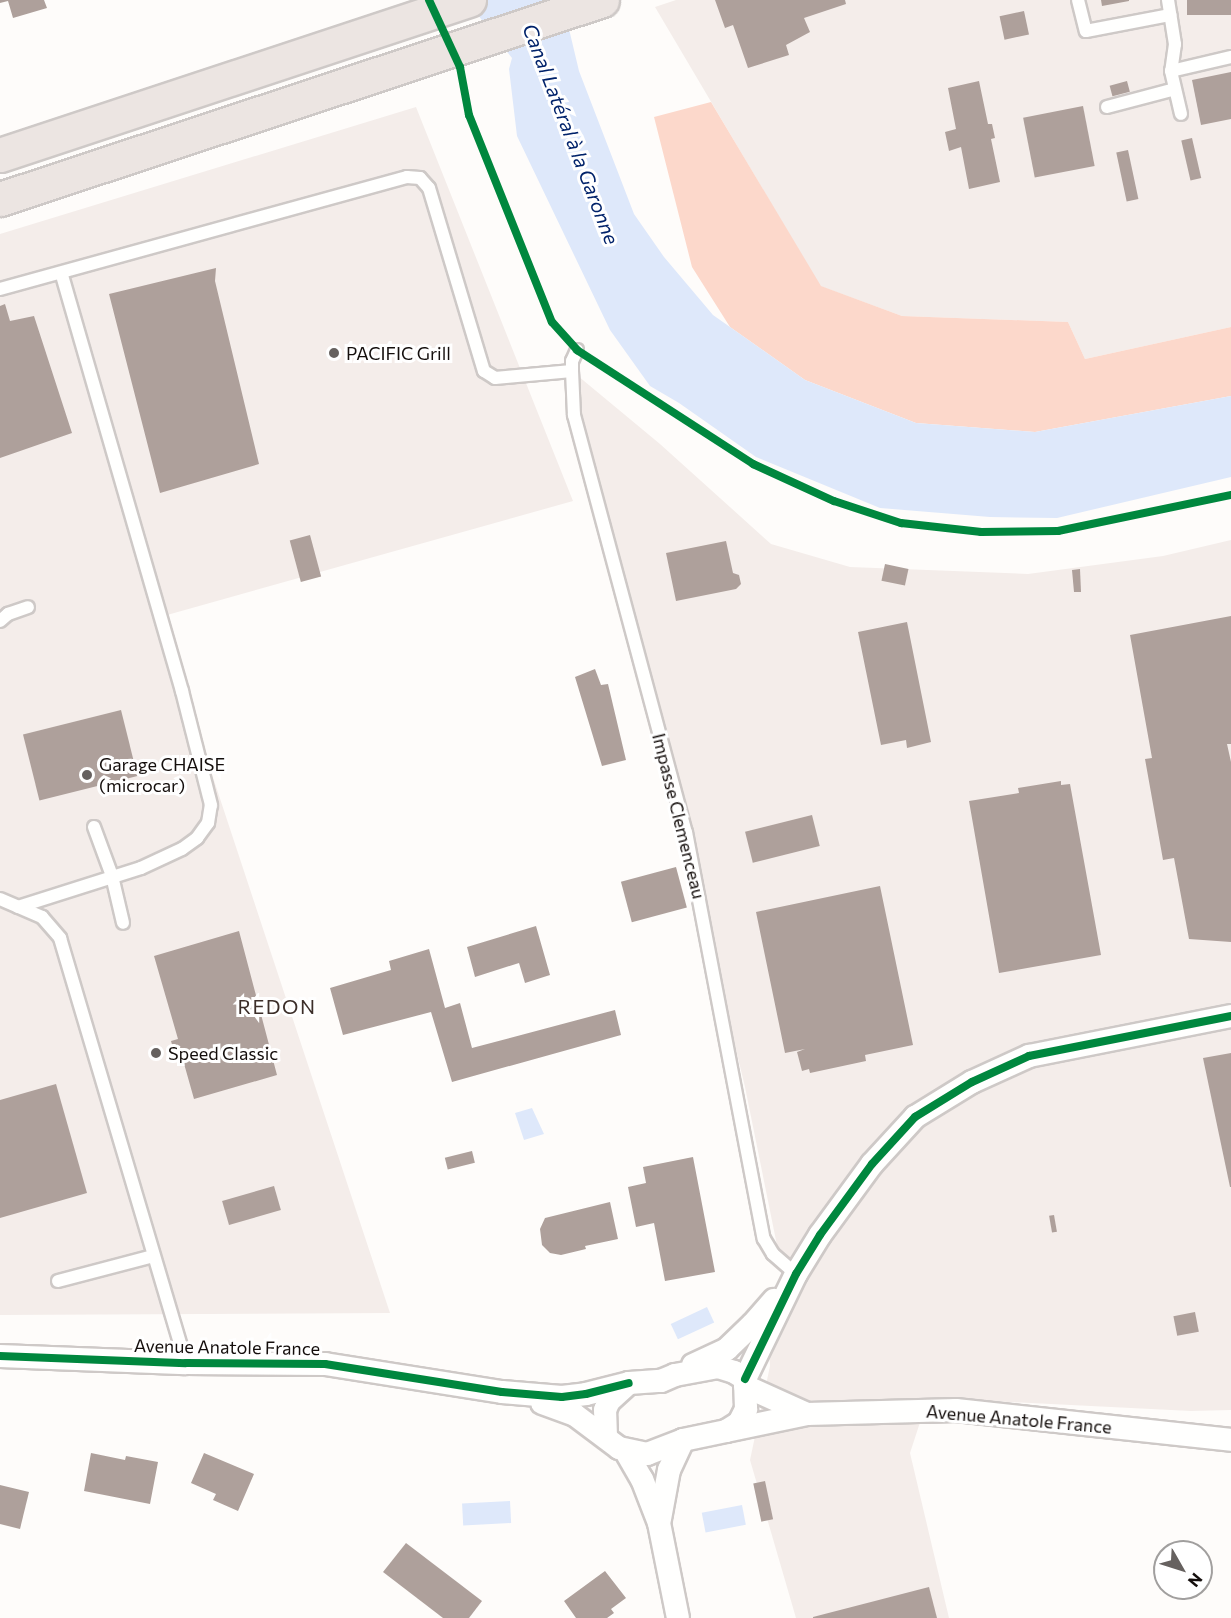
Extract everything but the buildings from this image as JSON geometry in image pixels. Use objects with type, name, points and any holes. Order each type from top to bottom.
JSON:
[{"type":"main road","points":[[0,155],[469,0]]},
{"type":"main road","points":[[0,199],[276,110],[602,0]]},
{"type":"street","points":[[726,1431],[744,1418],[745,1382],[796,1274],[820,1235],[872,1164],[915,1117],[972,1082],[1029,1056],[1231,1016]]},
{"type":"street","points":[[675,1375],[727,1348],[753,1324],[796,1274]]},
{"type":"street","name":"Avenue Anatole France","points":[[0,1356],[186,1363],[325,1364],[502,1392],[562,1397],[586,1394],[629,1383],[661,1382],[675,1375],[718,1367],[734,1371],[745,1382],[807,1414]]},
{"type":"street","points":[[606,1437],[605,1410],[609,1401],[629,1383]]},
{"type":"street","name":"Avenue Anatole France","points":[[502,1392],[563,1409],[625,1450],[647,1454],[683,1440],[793,1419],[807,1414],[956,1410],[1231,1440]]},
{"type":"street","points":[[659,1523],[669,1470],[683,1440]]},
{"type":"street","points":[[625,1450],[642,1479],[659,1523],[678,1618]]},
{"type":"lane","points":[[1078,0],[1086,31],[1170,15]]},
{"type":"lane","points":[[1168,0],[1175,44],[1171,71],[1181,114]]},
{"type":"lane","points":[[1171,71],[1231,57]]},
{"type":"lane","points":[[1107,107],[1176,89]]},
{"type":"lane","points":[[0,289],[407,177],[420,178],[429,188],[484,370],[495,378],[572,371]]},
{"type":"lane","points":[[18,907],[141,868],[183,849],[197,838],[208,823],[211,805],[182,691],[61,273]]},
{"type":"lane","name":"Impasse Clemenceau","points":[[577,350],[572,371],[574,415],[686,832],[764,1239],[773,1254],[796,1274]]},
{"type":"lane","points":[[0,621],[8,614],[27,606]]},
{"type":"lane","points":[[94,827],[112,876],[123,923]]},
{"type":"lane","points":[[0,899],[42,917],[60,938],[186,1363]]},
{"type":"lane","points":[[58,1281],[153,1256]]},
{"type":"shaded area","points":[[676,0],[1231,0],[1231,327],[1085,359],[1068,322],[902,316],[820,286],[655,7]]},
{"type":"shaded area","points":[[711,102],[821,286],[902,316],[1068,322],[1085,359],[1231,327],[1231,396],[1035,432],[916,423],[805,380],[730,327],[692,267],[654,117]]},
{"type":"shaded area","points":[[416,107],[573,501],[160,617],[390,1313],[0,1315],[0,234]]},
{"type":"shaded area","points":[[572,371],[660,444],[771,544],[850,567],[1028,574],[1163,556],[1231,540],[1231,1410],[1191,1411],[928,1398],[910,1453],[949,1618],[796,1618],[750,1460],[770,1366],[769,1347],[784,1280],[745,1087]]},
{"type":"water","name":"Canal Latéral à la Garonne","points":[[466,0],[544,0],[569,29],[579,71],[634,214],[664,257],[713,315],[805,380],[916,423],[1035,432],[1231,396],[1231,477],[1057,518],[990,517],[880,508],[756,457],[679,403],[650,386],[610,330],[517,136],[509,69],[512,58]]},
{"type":"water","points":[[532,1108],[544,1134],[524,1140],[515,1113]]},
{"type":"water","points":[[707,1307],[714,1322],[678,1339],[671,1324]]},
{"type":"water","points":[[510,1501],[511,1523],[463,1525],[462,1504]]},
{"type":"water","points":[[742,1505],[746,1525],[706,1532],[702,1513]]},
{"type":"cycle path","points":[[429,0],[460,67],[469,115],[552,322],[577,350],[753,464],[834,501],[901,523],[981,532],[1058,531],[1231,495]]},
{"type":"cycle path","points":[[745,1379],[796,1274],[820,1235],[872,1164],[915,1117],[972,1082],[1029,1056],[1231,1016]]},
{"type":"cycle path","points":[[0,1356],[186,1363],[325,1364],[502,1392],[562,1397],[586,1394],[629,1383]]},
{"type":"place","name":"PACIFIC Grill","points":[[334,353]]},
{"type":"place","name":"Garage CHAISE (microcar)","points":[[87,775]]},
{"type":"place","name":"Speed Classic","points":[[156,1053]]},
{"type":"district","name":"REDON","points":[[277,1006]]}]
